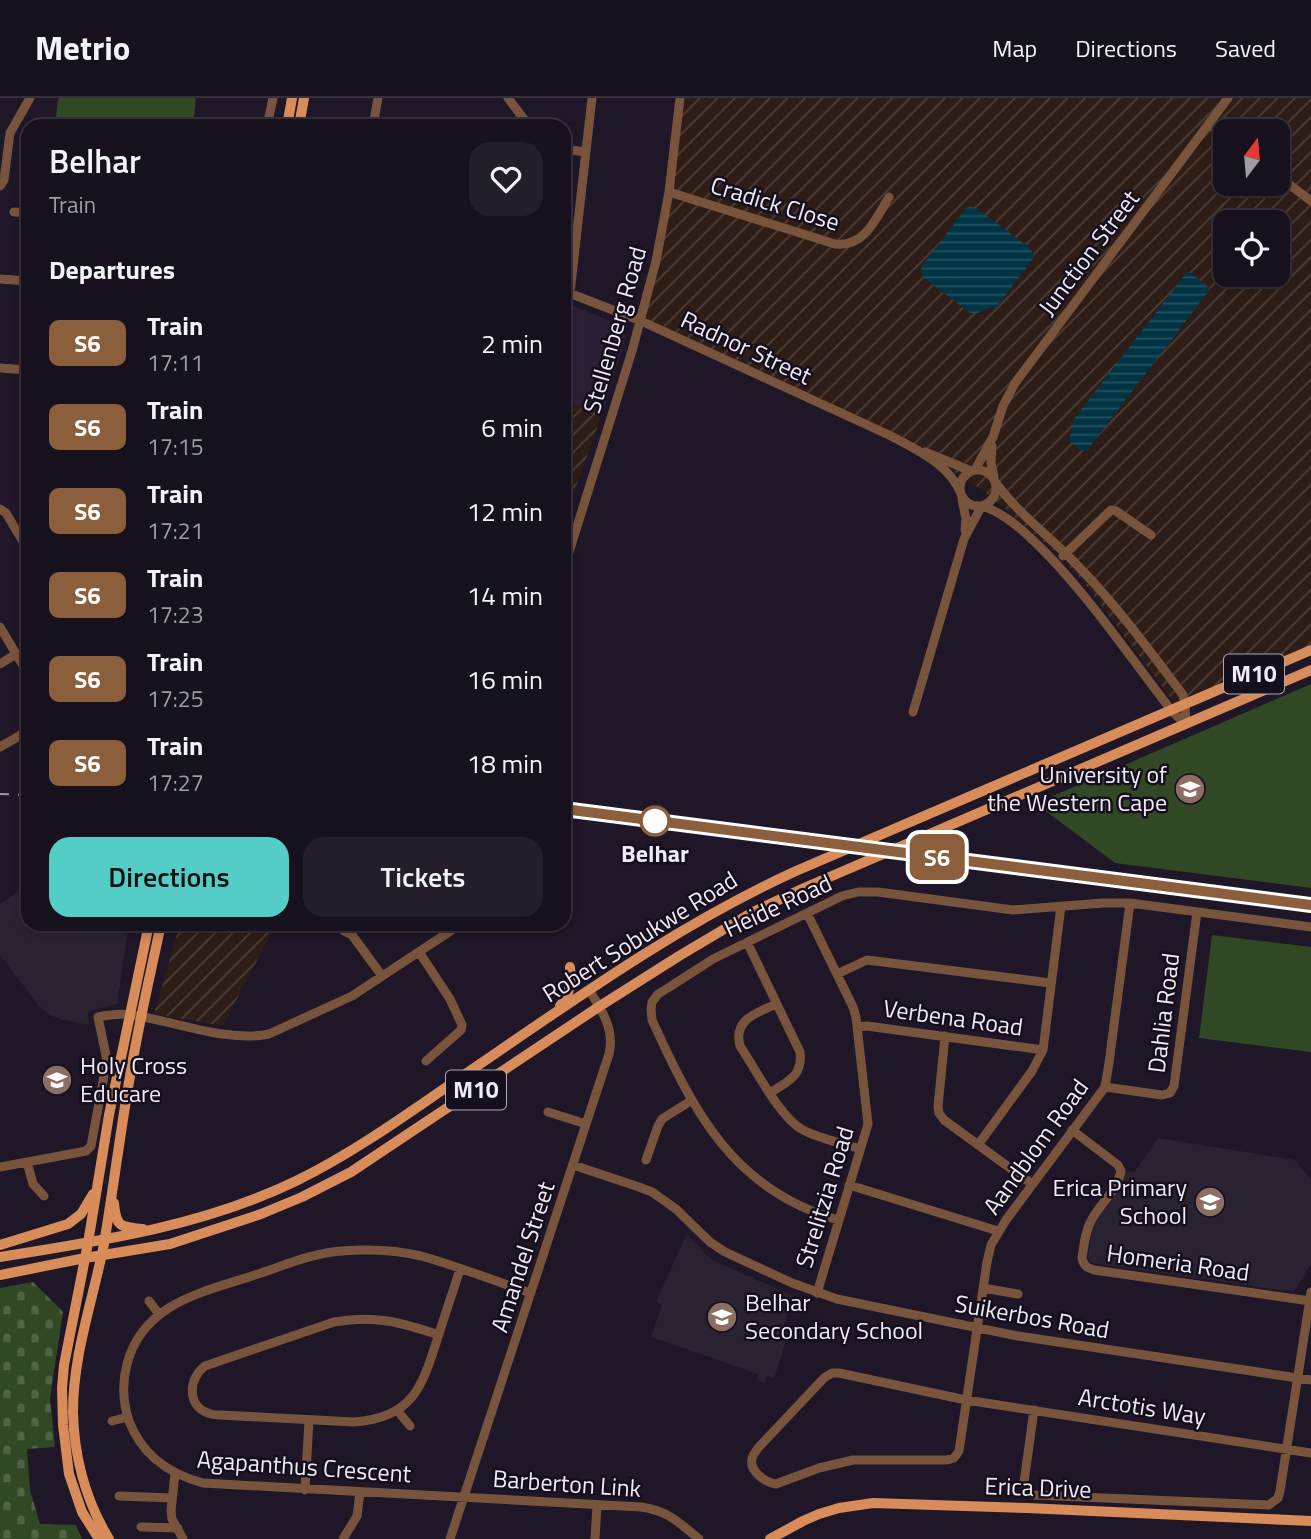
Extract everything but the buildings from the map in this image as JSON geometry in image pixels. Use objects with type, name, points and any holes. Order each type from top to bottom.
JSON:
[{"type":"main road","points":[[288,119],[292,98]]},
{"type":"main road","points":[[300,119],[304,98]]},
{"type":"main road","name":"Robert Sobukwe Road","points":[[0,1257],[157,1230],[257,1198],[297,1181],[392,1124],[589,990],[706,916],[837,853],[1311,650]]},
{"type":"main road","name":"Robert Sobukwe Road","points":[[0,1275],[170,1244],[302,1197],[339,1179],[600,1006],[753,912],[1311,670]]},
{"type":"main road","points":[[109,1539],[97,1517],[81,1470],[73,1412],[74,1383],[104,1240],[148,931]]},
{"type":"main road","points":[[99,1539],[82,1512],[69,1474],[61,1408],[64,1365],[109,1115],[159,931]]},
{"type":"main road","points":[[551,1016],[567,997],[570,967]]},
{"type":"main road","points":[[0,1245],[68,1224],[81,1214],[96,1189]]},
{"type":"main road","points":[[112,1190],[116,1220],[120,1225],[157,1230]]},
{"type":"main road","name":"Erica Drive","points":[[770,1539],[819,1514],[873,1503],[1311,1521]]},
{"type":"street","points":[[0,186],[4,180],[11,128],[30,98]]},
{"type":"street","points":[[268,119],[273,98]]},
{"type":"street","points":[[374,119],[378,98]]},
{"type":"street","points":[[508,98],[524,119]]},
{"type":"street","points":[[571,263],[592,98]]},
{"type":"street","name":"Stellenberg Road","points":[[571,546],[641,321],[656,261],[669,192],[680,98]]},
{"type":"street","name":"Junction Street","points":[[995,482],[991,463],[993,438],[1003,406],[1015,383],[1228,98]]},
{"type":"street","points":[[1209,124],[1213,127]]},
{"type":"street","points":[[571,150],[586,152]]},
{"type":"street","points":[[1290,185],[1311,201]]},
{"type":"street","name":"Cradick Close","points":[[669,192],[843,245],[855,242],[862,236],[889,197]]},
{"type":"street","points":[[14,212],[21,213]]},
{"type":"street","points":[[0,279],[21,280]]},
{"type":"street","name":"Radnor Street","points":[[571,294],[641,321],[889,435],[944,469],[955,480],[961,494]]},
{"type":"street","points":[[0,368],[21,370]]},
{"type":"street","name":"Junction Street","points":[[973,471],[993,438]]},
{"type":"street","name":"Radnor Street","points":[[910,446],[973,471]]},
{"type":"street","points":[[913,712],[964,539],[966,519],[961,494],[962,480],[973,471],[986,472],[992,476],[1015,507],[1066,553],[1105,594],[1183,695],[1186,724]]},
{"type":"street","points":[[964,539],[982,506],[994,497],[995,482]]},
{"type":"street","points":[[961,494],[969,504],[994,510],[1006,517],[1055,564],[1089,601],[1171,710],[1186,724]]},
{"type":"street","points":[[0,509],[6,513],[21,538]]},
{"type":"street","points":[[1055,564],[1111,510],[1151,535]]},
{"type":"street","points":[[1116,638],[1131,626]]},
{"type":"street","points":[[0,627],[21,662]]},
{"type":"street","points":[[0,664],[16,654]]},
{"type":"street","points":[[0,747],[21,735]]},
{"type":"street","name":"Heide Road","points":[[692,1100],[675,1071],[652,1020],[652,1002],[658,995],[702,966],[842,896],[869,892],[1013,910],[1130,903],[1311,927]]},
{"type":"street","name":"Aandblom Road","points":[[966,1400],[991,1245],[998,1231],[1105,1087],[1130,903]]},
{"type":"street","points":[[978,1144],[1032,1071],[1042,1050],[1061,906]]},
{"type":"street","name":"Dahlia Road","points":[[1105,1087],[1162,1095],[1170,1093],[1174,1086],[1197,912]]},
{"type":"street","name":"Strelitzia Road","points":[[807,913],[853,1007],[858,1027],[868,1124],[817,1293]]},
{"type":"street","points":[[344,931],[352,935],[383,976]]},
{"type":"street","points":[[0,1167],[81,1152],[91,1146],[107,1060],[98,1017],[135,1016],[222,1033],[254,1037],[269,1034],[352,996],[450,931]]},
{"type":"street","points":[[747,942],[800,1052],[799,1068],[793,1078],[770,1093]]},
{"type":"street","points":[[419,952],[450,999],[462,1025],[462,1028],[426,1061]]},
{"type":"street","points":[[837,974],[861,962],[873,961],[1051,983]]},
{"type":"street","name":"Amandel Street","points":[[450,1539],[611,1047],[610,1030],[600,1006],[589,990]]},
{"type":"street","points":[[776,1003],[742,1024],[738,1038],[740,1046],[780,1108],[799,1128],[860,1149]]},
{"type":"street","name":"Verbena Road","points":[[858,1027],[1042,1050]]},
{"type":"street","points":[[945,1036],[939,1113],[944,1120],[1032,1184]]},
{"type":"street","points":[[646,1160],[662,1119],[692,1100],[722,1146],[763,1185],[815,1213],[838,1220]]},
{"type":"street","points":[[548,1112],[586,1124]]},
{"type":"street","name":"Homeria Road","points":[[1072,1130],[1118,1165],[1121,1171],[1118,1183],[1091,1220],[1087,1230],[1082,1258],[1087,1268],[1310,1297]]},
{"type":"street","points":[[27,1162],[33,1184],[44,1196]]},
{"type":"street","name":"Suikerbos Road","points":[[573,1165],[652,1192],[676,1209],[710,1242],[725,1252],[817,1293],[860,1305],[977,1329],[1311,1380]]},
{"type":"street","points":[[849,1185],[998,1231]]},
{"type":"street","name":"Agapanthus Crescent","points":[[465,1497],[203,1483],[175,1473],[147,1452],[128,1417],[123,1386],[128,1362],[145,1327],[175,1304],[194,1295],[307,1258],[340,1251],[391,1251],[419,1256],[531,1293]]},
{"type":"street","points":[[439,1335],[392,1321],[367,1318],[347,1320],[213,1362],[201,1369],[194,1378],[193,1397],[208,1413],[309,1420],[376,1420],[397,1410],[411,1399],[421,1384],[439,1335],[460,1269]]},
{"type":"street","points":[[983,1288],[1018,1294]]},
{"type":"street","points":[[1034,1410],[1024,1482],[1026,1490],[1034,1495],[1269,1505],[1278,1498],[1280,1491],[1310,1297]]},
{"type":"street","points":[[149,1301],[159,1314]]},
{"type":"street","points":[[116,1357],[128,1362]]},
{"type":"street","name":"Arctotis Way","points":[[966,1400],[958,1451],[954,1458],[853,1460],[819,1468],[776,1484],[765,1480],[752,1465],[751,1460],[758,1448],[824,1378],[832,1373],[966,1400],[1311,1453]]},
{"type":"street","points":[[397,1410],[410,1426]]},
{"type":"street","points":[[112,1421],[128,1417]]},
{"type":"street","points":[[305,1490],[309,1420]]},
{"type":"street","points":[[175,1473],[172,1519],[183,1539]]},
{"type":"street","points":[[342,1539],[357,1516],[360,1492]]},
{"type":"street","points":[[119,1496],[172,1498]]},
{"type":"street","name":"Barberton Link","points":[[465,1497],[657,1509],[699,1539]]},
{"type":"street","points":[[595,1539],[597,1505]]},
{"type":"street","points":[[141,1527],[178,1528]]},
{"type":"shaded area","points":[[681,98],[1311,98],[1311,649],[1176,707],[1082,580],[1053,550],[979,488],[910,446],[641,322],[657,262]]},
{"type":"shaded area","points":[[571,305],[620,325],[626,336],[602,414],[571,403]]},
{"type":"shaded area","points":[[571,403],[602,414],[571,501]]},
{"type":"shaded area","points":[[21,890],[21,931],[128,931],[117,1004],[88,1011],[89,1025],[60,1019],[39,1006],[0,955],[0,904]]},
{"type":"shaded area","points":[[178,931],[272,931],[223,1026],[154,1014]]},
{"type":"shaded area","name":"Erica Primary School","points":[[1158,1138],[1295,1160],[1311,1180],[1311,1263],[1294,1292],[1092,1263],[1088,1258],[1092,1231],[1097,1219],[1122,1184],[1124,1171],[1134,1172]]},
{"type":"shaded area","name":"Belhar Secondary School","points":[[686,1235],[712,1260],[793,1296],[783,1329],[789,1331],[774,1379],[767,1376],[765,1383],[757,1380],[758,1374],[651,1337],[662,1305],[656,1302]]},
{"type":"green space","points":[[58,98],[196,98],[194,119],[56,119]]},
{"type":"green space","name":"University of the Western Cape","points":[[1311,684],[1311,888],[1115,863],[1039,806],[1039,802]]},
{"type":"green space","points":[[1212,935],[1311,947],[1311,1052],[1199,1038]]},
{"type":"green space","points":[[33,1282],[63,1312],[50,1398],[55,1447],[27,1449],[30,1490],[40,1524],[76,1525],[82,1539],[0,1539],[0,1288]]},
{"type":"water","points":[[966,208],[976,208],[1033,253],[1033,259],[995,309],[991,306],[978,313],[970,313],[923,277],[921,272],[922,266]]},
{"type":"water","points":[[1187,272],[1209,288],[1208,292],[1088,449],[1081,450],[1069,441],[1074,419]]},
{"type":"railway","points":[[0,794],[21,795]]},
{"type":"railway","points":[[571,806],[1311,901]]},
{"type":"train","name":"S6","points":[[571,810],[1311,905]]},
{"type":"place","name":"University of the Western Cape","points":[[1190,789]]},
{"type":"place","name":"Belhar","points":[[655,821]]},
{"type":"place","name":"Holy Cross Educare","points":[[57,1080]]},
{"type":"place","name":"Erica Primary School","points":[[1210,1202]]},
{"type":"place","name":"Belhar Secondary School","points":[[722,1317]]}]
